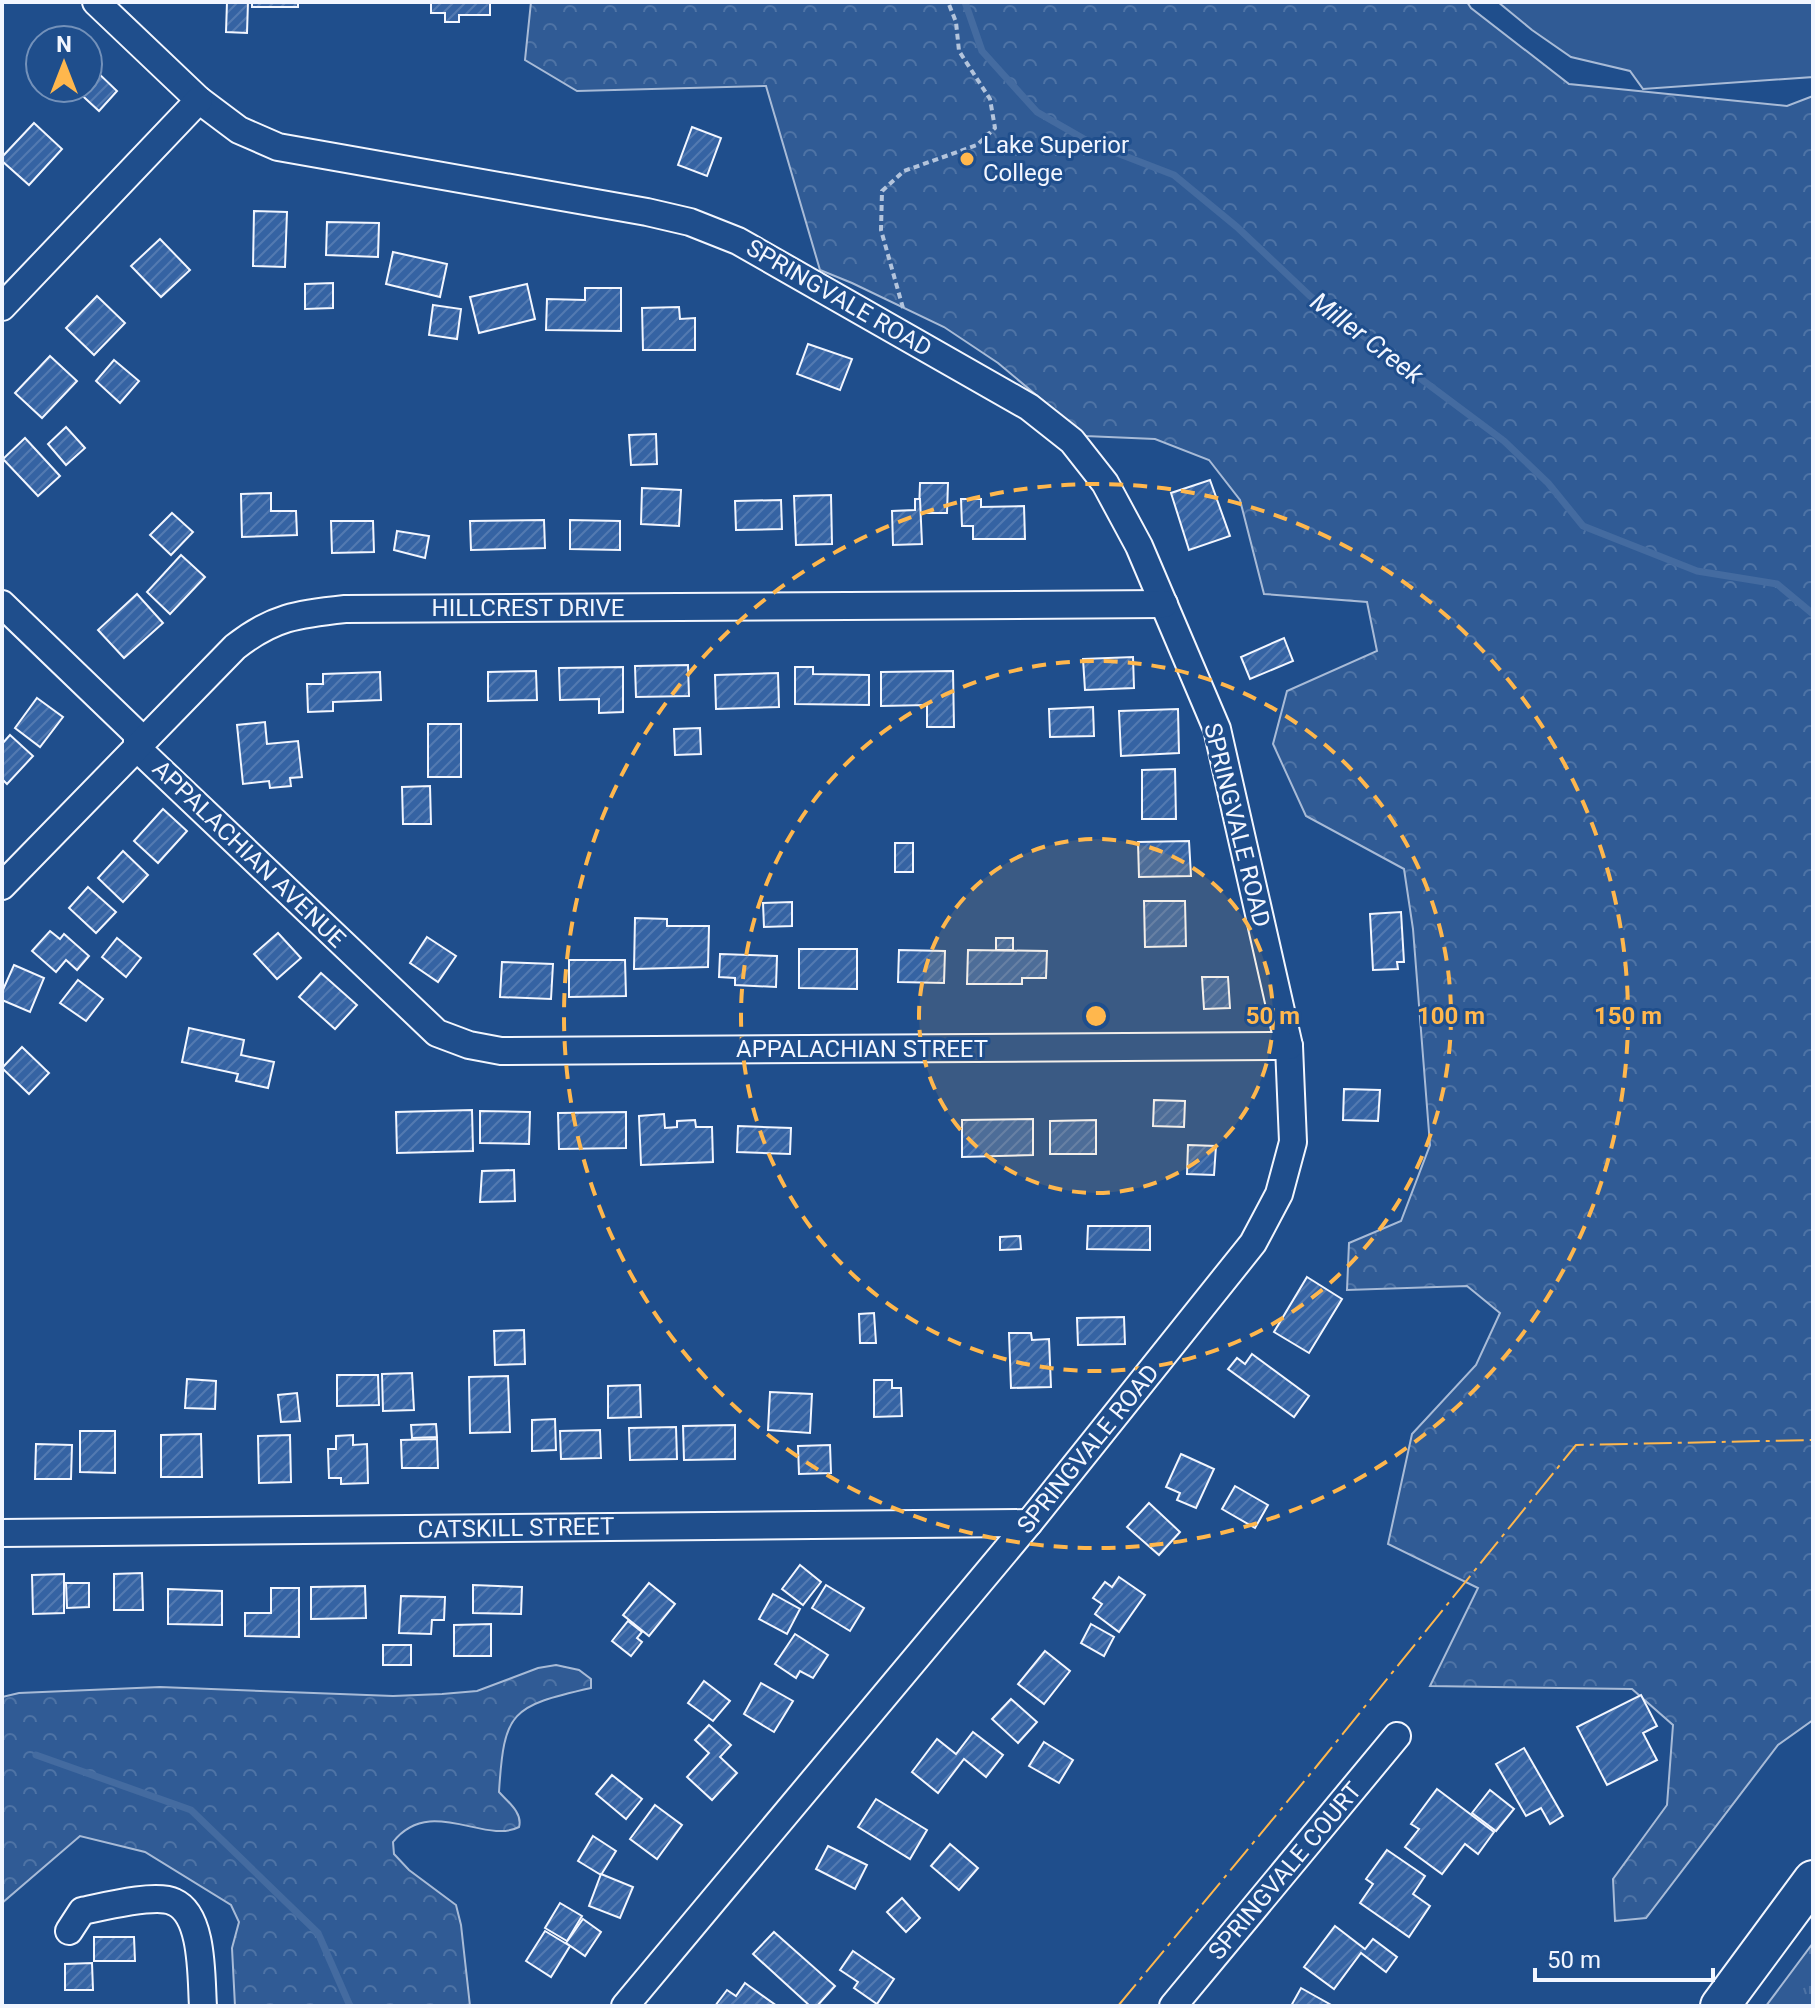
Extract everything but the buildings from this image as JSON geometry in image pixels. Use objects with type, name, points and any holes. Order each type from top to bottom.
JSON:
[{"type":"highway","points":[[1720,2006],[1813,1880]]},
{"type":"street","name":"SPRINGVALE ROAD","points":[[96,2],[199,100],[239,130],[278,147],[690,222],[738,241],[1029,407],[1072,441],[1105,483],[1139,546],[1217,729],[1289,1046],[1293,1142],[1279,1194],[1253,1243],[1029,1523],[625,2006]]},
{"type":"street","points":[[2,307],[199,100]]},
{"type":"street","name":"APPALACHIAN AVENUE","points":[[2,604],[137,734],[137,748],[437,1033]]},
{"type":"street","name":"HILLCREST DRIVE","points":[[2,886],[235,647],[259,628],[302,614],[345,609],[1164,604]]},
{"type":"street","name":"APPALACHIAN STREET","points":[[437,1033],[469,1045],[501,1051],[1289,1046]]},
{"type":"street","name":"CATSKILL STREET","points":[[2,1533],[1029,1523]]},
{"type":"street","name":"SPRINGVALE COURT","points":[[1173,2006],[1397,1736]]},
{"type":"street","points":[[69,1931],[82,1911],[140,1900],[173,1901],[187,1912],[199,1943],[203,2006]]},
{"type":"path","points":[[911,339],[894,268],[881,230],[882,191],[904,171],[977,145],[995,128],[990,99],[959,51],[956,22],[948,2]]},
{"type":"green space","points":[[531,2],[1467,2],[1569,84],[1787,106],[1813,96],[1813,1720],[1778,1745],[1646,1918],[1615,1921],[1613,1879],[1667,1805],[1673,1725],[1632,1689],[1430,1686],[1478,1588],[1388,1544],[1412,1434],[1476,1365],[1500,1313],[1467,1286],[1347,1290],[1349,1243],[1401,1221],[1430,1145],[1413,929],[1404,869],[1306,816],[1273,744],[1287,691],[1377,651],[1367,602],[1264,594],[1240,500],[1209,460],[1155,439],[1085,436],[998,363],[944,327],[820,270],[766,86],[577,91],[525,60]]},
{"type":"green space","points":[[556,1665],[579,1670],[591,1679],[591,1688],[528,1707],[509,1728],[504,1744],[499,1792],[517,1812],[519,1827],[505,1831],[440,1821],[424,1822],[408,1829],[393,1842],[394,1854],[409,1870],[456,1905],[470,2006],[235,2006],[232,1948],[239,1922],[231,1905],[145,1852],[80,1836],[2,1903],[2,1697],[19,1693],[160,1687],[393,1696],[442,1694],[477,1691],[538,1668]]},
{"type":"green space","points":[[1813,1943],[1813,2006],[1766,2006]]},
{"type":"shaded area","points":[[1498,2],[1813,2],[1813,77],[1643,89],[1630,71],[1571,57]]},
{"type":"waterway","name":"Miller Creek","points":[[965,2],[982,51],[1037,112],[1091,143],[1174,175],[1237,227],[1310,296],[1504,441],[1548,483],[1583,526],[1697,571],[1777,584],[1813,614]]},
{"type":"waterway","points":[[36,1755],[191,1810],[318,1933],[350,2006]]},
{"type":"power","points":[[1118,2006],[1576,1445],[1813,1440]]},
{"type":"place","name":"Lake Superior College","points":[[967,159]]}]
